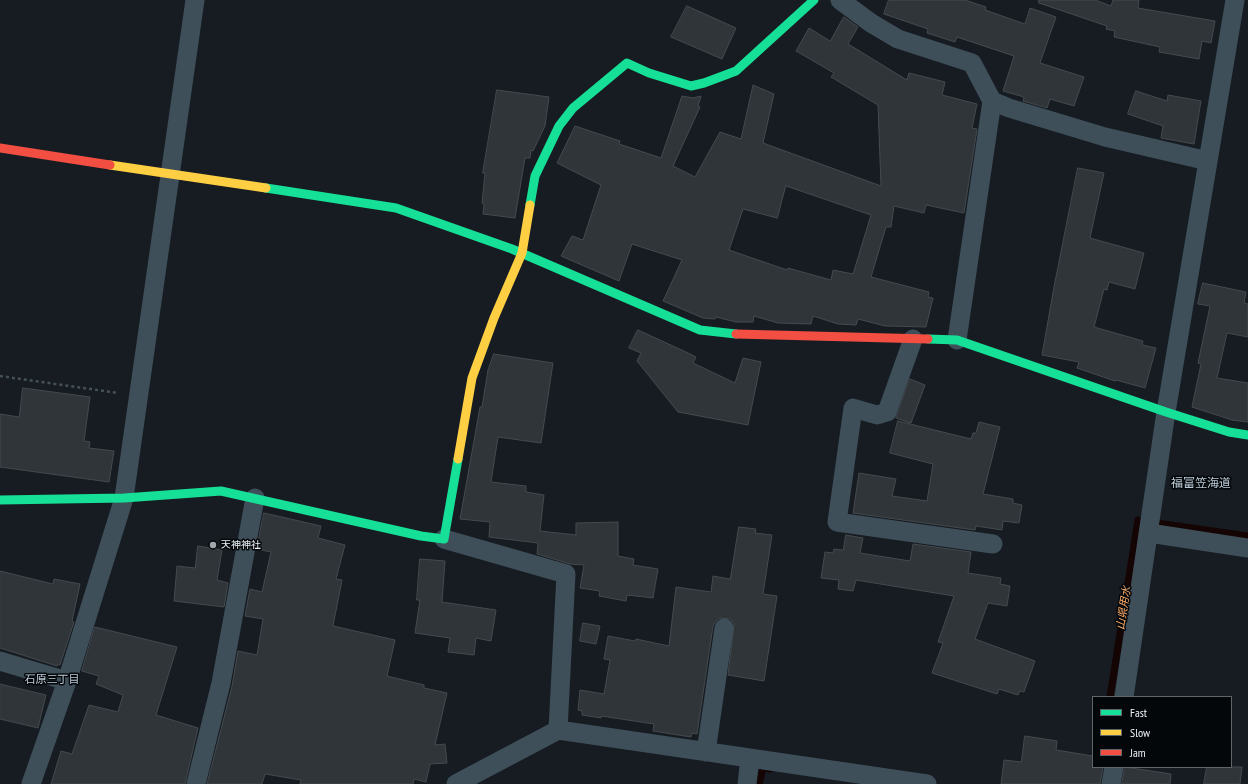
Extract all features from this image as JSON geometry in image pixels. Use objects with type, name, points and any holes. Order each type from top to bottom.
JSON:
[{"type":"street","points":[[31,784],[67,681],[124,498],[195,0]]},
{"type":"street","points":[[444,539],[472,378],[494,318],[522,253],[535,176],[559,126],[573,108],[626,63],[649,73],[691,86],[736,71],[814,0]]},
{"type":"street","points":[[840,0],[871,23],[898,39],[972,63],[992,100],[1009,108],[1105,137],[1208,161]]},
{"type":"street","points":[[1124,696],[1166,412],[1235,0]]},
{"type":"street","points":[[957,340],[992,100]]},
{"type":"street","points":[[0,148],[396,208],[444,222],[522,253],[700,330],[731,334],[957,340],[1166,412],[1229,432],[1248,435]]},
{"type":"street","points":[[912,339],[887,412],[877,415],[853,408],[837,522],[993,544]]},
{"type":"street","points":[[0,500],[124,498],[220,491],[421,536],[444,539],[566,574],[558,730]]},
{"type":"street","points":[[196,784],[221,683],[255,498]]},
{"type":"street","points":[[1149,533],[1248,548]]},
{"type":"street","points":[[706,752],[724,628]]},
{"type":"street","points":[[0,661],[67,681]]},
{"type":"street","points":[[456,784],[558,730],[927,784]]},
{"type":"street","points":[[747,784],[750,758]]},
{"type":"street","points":[[1111,784],[1114,768]]},
{"type":"path","points":[[0,376],[138,396]]},
{"type":"building","points":[[889,0],[965,0],[986,7],[985,10],[1025,24],[1030,8],[1056,17],[1040,63],[1084,77],[1074,106],[1050,99],[1047,108],[1023,101],[1024,97],[1003,91],[1014,56],[957,37],[955,42],[927,33],[928,29],[884,14]]},
{"type":"building","points":[[1039,0],[1095,0],[1111,6],[1113,0],[1139,0],[1138,8],[1215,21],[1211,43],[1202,41],[1199,59],[1159,52],[1160,47],[1114,37],[1115,31],[1106,29],[1107,26],[1039,3]]},
{"type":"building","points":[[687,6],[736,28],[722,59],[671,37]]},
{"type":"building","points":[[844,17],[858,27],[848,44],[907,80],[909,73],[945,82],[942,95],[977,104],[972,128],[977,129],[964,213],[926,205],[924,213],[894,206],[891,227],[886,227],[871,277],[929,292],[928,297],[933,298],[926,327],[885,326],[858,319],[856,325],[838,324],[813,316],[811,324],[778,323],[754,316],[753,322],[736,322],[716,317],[715,319],[703,318],[663,301],[682,260],[632,244],[619,281],[561,256],[572,236],[583,240],[601,185],[557,163],[575,126],[620,141],[619,144],[661,158],[682,96],[693,98],[701,96],[698,106],[700,107],[673,166],[695,177],[720,132],[741,139],[753,85],[774,94],[763,143],[881,186],[878,105],[831,77],[834,73],[796,51],[809,28],[830,41]],"holes":[[[786,186],[871,215],[853,274],[833,270],[831,280],[788,268],[787,270],[729,250],[743,209],[777,218]]]},
{"type":"building","points":[[497,90],[549,97],[545,126],[533,151],[531,150],[530,158],[525,158],[515,218],[483,214],[484,204],[482,203],[485,173],[483,173]]},
{"type":"building","points":[[1136,91],[1167,101],[1168,95],[1201,101],[1194,144],[1161,138],[1163,126],[1128,114]]},
{"type":"building","points":[[1078,168],[1104,173],[1090,238],[1144,253],[1135,289],[1109,282],[1107,290],[1104,289],[1094,327],[1143,341],[1142,345],[1156,348],[1145,388],[1116,380],[1115,381],[1077,368],[1079,362],[1042,355]]},
{"type":"building","points":[[1203,283],[1246,292],[1244,303],[1248,304],[1248,337],[1227,333],[1217,378],[1248,383],[1248,422],[1232,420],[1192,407],[1201,364],[1198,363],[1210,306],[1198,304]]},
{"type":"building","points":[[638,330],[696,357],[693,363],[735,383],[743,358],[761,362],[748,425],[678,412],[637,361],[641,353],[629,348]]},
{"type":"building","points":[[494,354],[553,363],[541,443],[498,437],[491,482],[526,486],[526,492],[544,495],[540,531],[576,535],[576,523],[618,522],[618,556],[634,559],[633,565],[658,569],[653,598],[627,595],[626,601],[599,596],[600,591],[580,588],[584,565],[570,564],[537,554],[538,543],[489,537],[490,522],[460,519],[480,407],[482,407],[488,370]]},
{"type":"building","points":[[910,379],[925,385],[911,423],[896,418]]},
{"type":"building","points":[[23,388],[90,397],[84,441],[90,442],[89,448],[114,451],[109,482],[0,467],[0,414],[19,417]]},
{"type":"building","points":[[898,421],[971,439],[973,433],[976,433],[979,422],[1000,427],[983,494],[1013,499],[1013,503],[1022,505],[1019,523],[1003,521],[1002,530],[976,526],[975,530],[853,513],[859,473],[896,479],[892,496],[927,501],[933,464],[890,453]]},
{"type":"building","points":[[264,513],[321,526],[318,538],[345,545],[336,579],[342,580],[333,626],[395,640],[387,676],[424,685],[424,688],[447,693],[435,745],[445,744],[447,763],[430,764],[426,782],[414,779],[413,784],[300,784],[301,780],[265,774],[262,784],[207,784],[232,686],[238,651],[257,655],[263,619],[245,616],[250,589],[262,592],[271,552],[257,549]]},
{"type":"building","points":[[739,527],[756,529],[755,533],[772,535],[763,594],[777,596],[764,681],[728,675],[734,624],[730,619],[720,618],[713,626],[697,734],[692,733],[691,737],[653,731],[654,724],[601,716],[601,718],[582,715],[582,711],[578,710],[580,690],[604,694],[610,660],[604,659],[608,636],[635,641],[636,639],[669,646],[676,587],[711,592],[713,576],[730,579]]},
{"type":"building","points":[[846,535],[863,538],[860,553],[910,561],[913,544],[971,552],[968,573],[1001,578],[1000,584],[1010,586],[1007,606],[988,603],[975,639],[1035,661],[1024,692],[1020,691],[1018,695],[999,689],[997,694],[932,673],[943,643],[938,642],[954,596],[856,580],[853,591],[838,589],[839,580],[821,578],[825,552],[833,553],[834,549],[843,550]]},
{"type":"building","points":[[198,546],[222,550],[217,580],[228,583],[224,607],[174,601],[177,566],[195,568]]},
{"type":"building","points":[[420,559],[445,561],[442,602],[496,610],[491,641],[476,638],[474,655],[448,652],[450,638],[415,633],[420,600],[417,600]]},
{"type":"building","points":[[0,571],[53,584],[54,579],[80,584],[72,621],[74,622],[60,665],[58,664],[57,666],[0,648]]},
{"type":"building","points":[[583,623],[600,626],[596,644],[580,641]]},
{"type":"building","points":[[95,627],[177,647],[156,715],[198,728],[185,784],[51,784],[61,751],[72,754],[89,705],[118,712],[123,695],[96,684],[99,676],[82,671]]},
{"type":"building","points":[[0,684],[46,695],[38,728],[0,719]]},
{"type":"building","points":[[1025,736],[1057,741],[1056,750],[1092,756],[1092,768],[1103,768],[1100,784],[1001,784],[1004,760],[1021,762]]},
{"type":"building","points":[[1242,767],[1240,784],[1204,784],[1207,768]]},
{"type":"building","points":[[1125,768],[1171,774],[1170,784],[1122,784]]},
{"type":"waterway","name":"山県用水","points":[[1110,696],[1138,520]]},
{"type":"waterway","name":"山県用水","points":[[1157,523],[1248,536]]},
{"type":"waterway","name":"山県用水","points":[[759,784],[763,768],[770,769]]},
{"type":"traffic: fast","points":[[530,205],[535,176],[559,126],[573,108],[627,63],[649,73],[691,86],[704,83],[736,71],[814,0]]},
{"type":"traffic: fast","points":[[266,188],[396,208],[512,249],[700,330],[736,334]]},
{"type":"traffic: fast","points":[[928,339],[957,340],[1166,412],[1229,432],[1248,435]]},
{"type":"traffic: fast","points":[[0,500],[124,498],[221,491],[421,536],[444,539],[458,459]]},
{"type":"traffic: slow","points":[[110,165],[266,188]]},
{"type":"traffic: slow","points":[[458,459],[472,378],[494,318],[522,253],[530,205]]},
{"type":"traffic: jam","points":[[0,148],[110,165]]},
{"type":"traffic: jam","points":[[736,334],[928,339]]},
{"type":"place","name":"天神神社","points":[[213,545]]},
{"type":"district","name":"福富笠海道","points":[[1201,484]]},
{"type":"district","name":"石原三丁目","points":[[52,680]]}]
